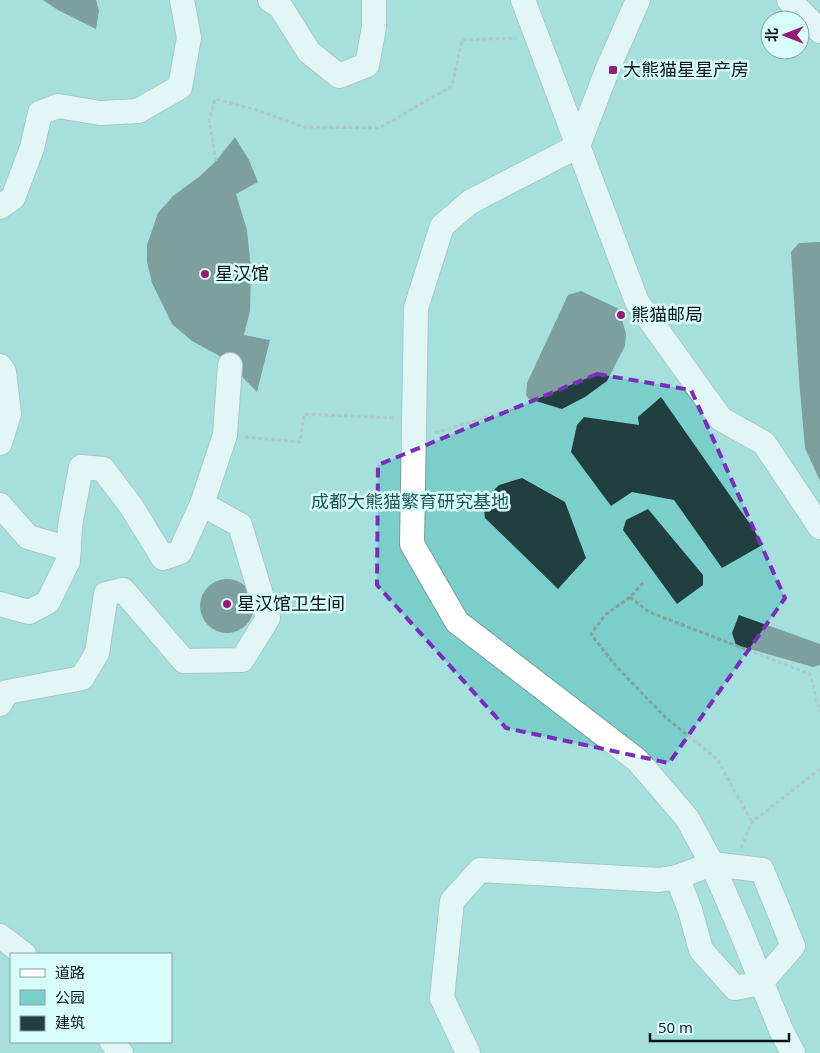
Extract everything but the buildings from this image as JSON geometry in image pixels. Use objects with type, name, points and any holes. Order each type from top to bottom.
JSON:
[{"type":"lane","points":[[270,0],[280,6],[310,52],[338,76],[367,64],[374,28],[374,0]]},
{"type":"lane","points":[[523,0],[637,302],[721,419],[764,443],[820,527]]},
{"type":"lane","points":[[638,0],[608,68],[578,146],[470,202],[442,226],[416,308],[412,544],[457,622],[637,760],[687,818],[723,866],[739,926],[761,983],[793,1053]]},
{"type":"lane","points":[[789,0],[820,31]]},
{"type":"lane","points":[[0,207],[13,198],[32,148],[40,113],[58,106],[100,114],[138,111],[180,87],[189,38],[186,2]]},
{"type":"lane","points":[[0,366],[4,372],[10,414],[0,443]]},
{"type":"lane","points":[[0,604],[29,612],[48,602],[68,561],[70,526],[81,467],[103,469],[131,506],[163,558],[180,552],[202,504],[225,435],[230,366]]},
{"type":"lane","points":[[0,704],[7,692],[82,678],[97,653],[106,594],[123,590],[184,661],[242,660],[268,618],[240,525],[202,504]]},
{"type":"lane","points":[[0,505],[28,537],[69,549]]},
{"type":"lane","points":[[468,1053],[442,998],[452,901],[480,870],[659,880],[676,876],[723,866],[762,870],[793,946],[761,983],[735,988],[701,950],[690,910],[676,876]]},
{"type":"lane","points":[[0,936],[23,953]]},
{"type":"lane","points":[[113,1043],[121,1053]]},
{"type":"path","points":[[216,161],[209,120],[215,100],[257,110],[303,127],[379,128],[452,86],[462,40],[537,36]]},
{"type":"path","points":[[438,433],[522,406]]},
{"type":"path","points":[[225,435],[300,442],[304,414],[414,419]]},
{"type":"path","points":[[643,583],[630,597],[604,615],[591,634],[615,664],[665,717],[717,759],[752,822]]},
{"type":"path","points":[[630,597],[649,612],[810,674],[820,712]]},
{"type":"path","points":[[723,866],[752,822],[820,770]]},
{"type":"highlighted area","points":[[597,374],[691,390],[785,598],[669,763],[506,728],[377,585],[378,465]]},
{"type":"green space","name":"成都大熊猫繁育研究基地","points":[[0,0],[820,0],[820,1053],[0,1053]]},
{"type":"place","name":"大熊猫星星产房","points":[[613,70]]},
{"type":"place","name":"星汉馆","points":[[205,274]]},
{"type":"place","name":"熊猫邮局","points":[[621,315]]},
{"type":"place","name":"星汉馆卫生间","points":[[227,604]]}]
